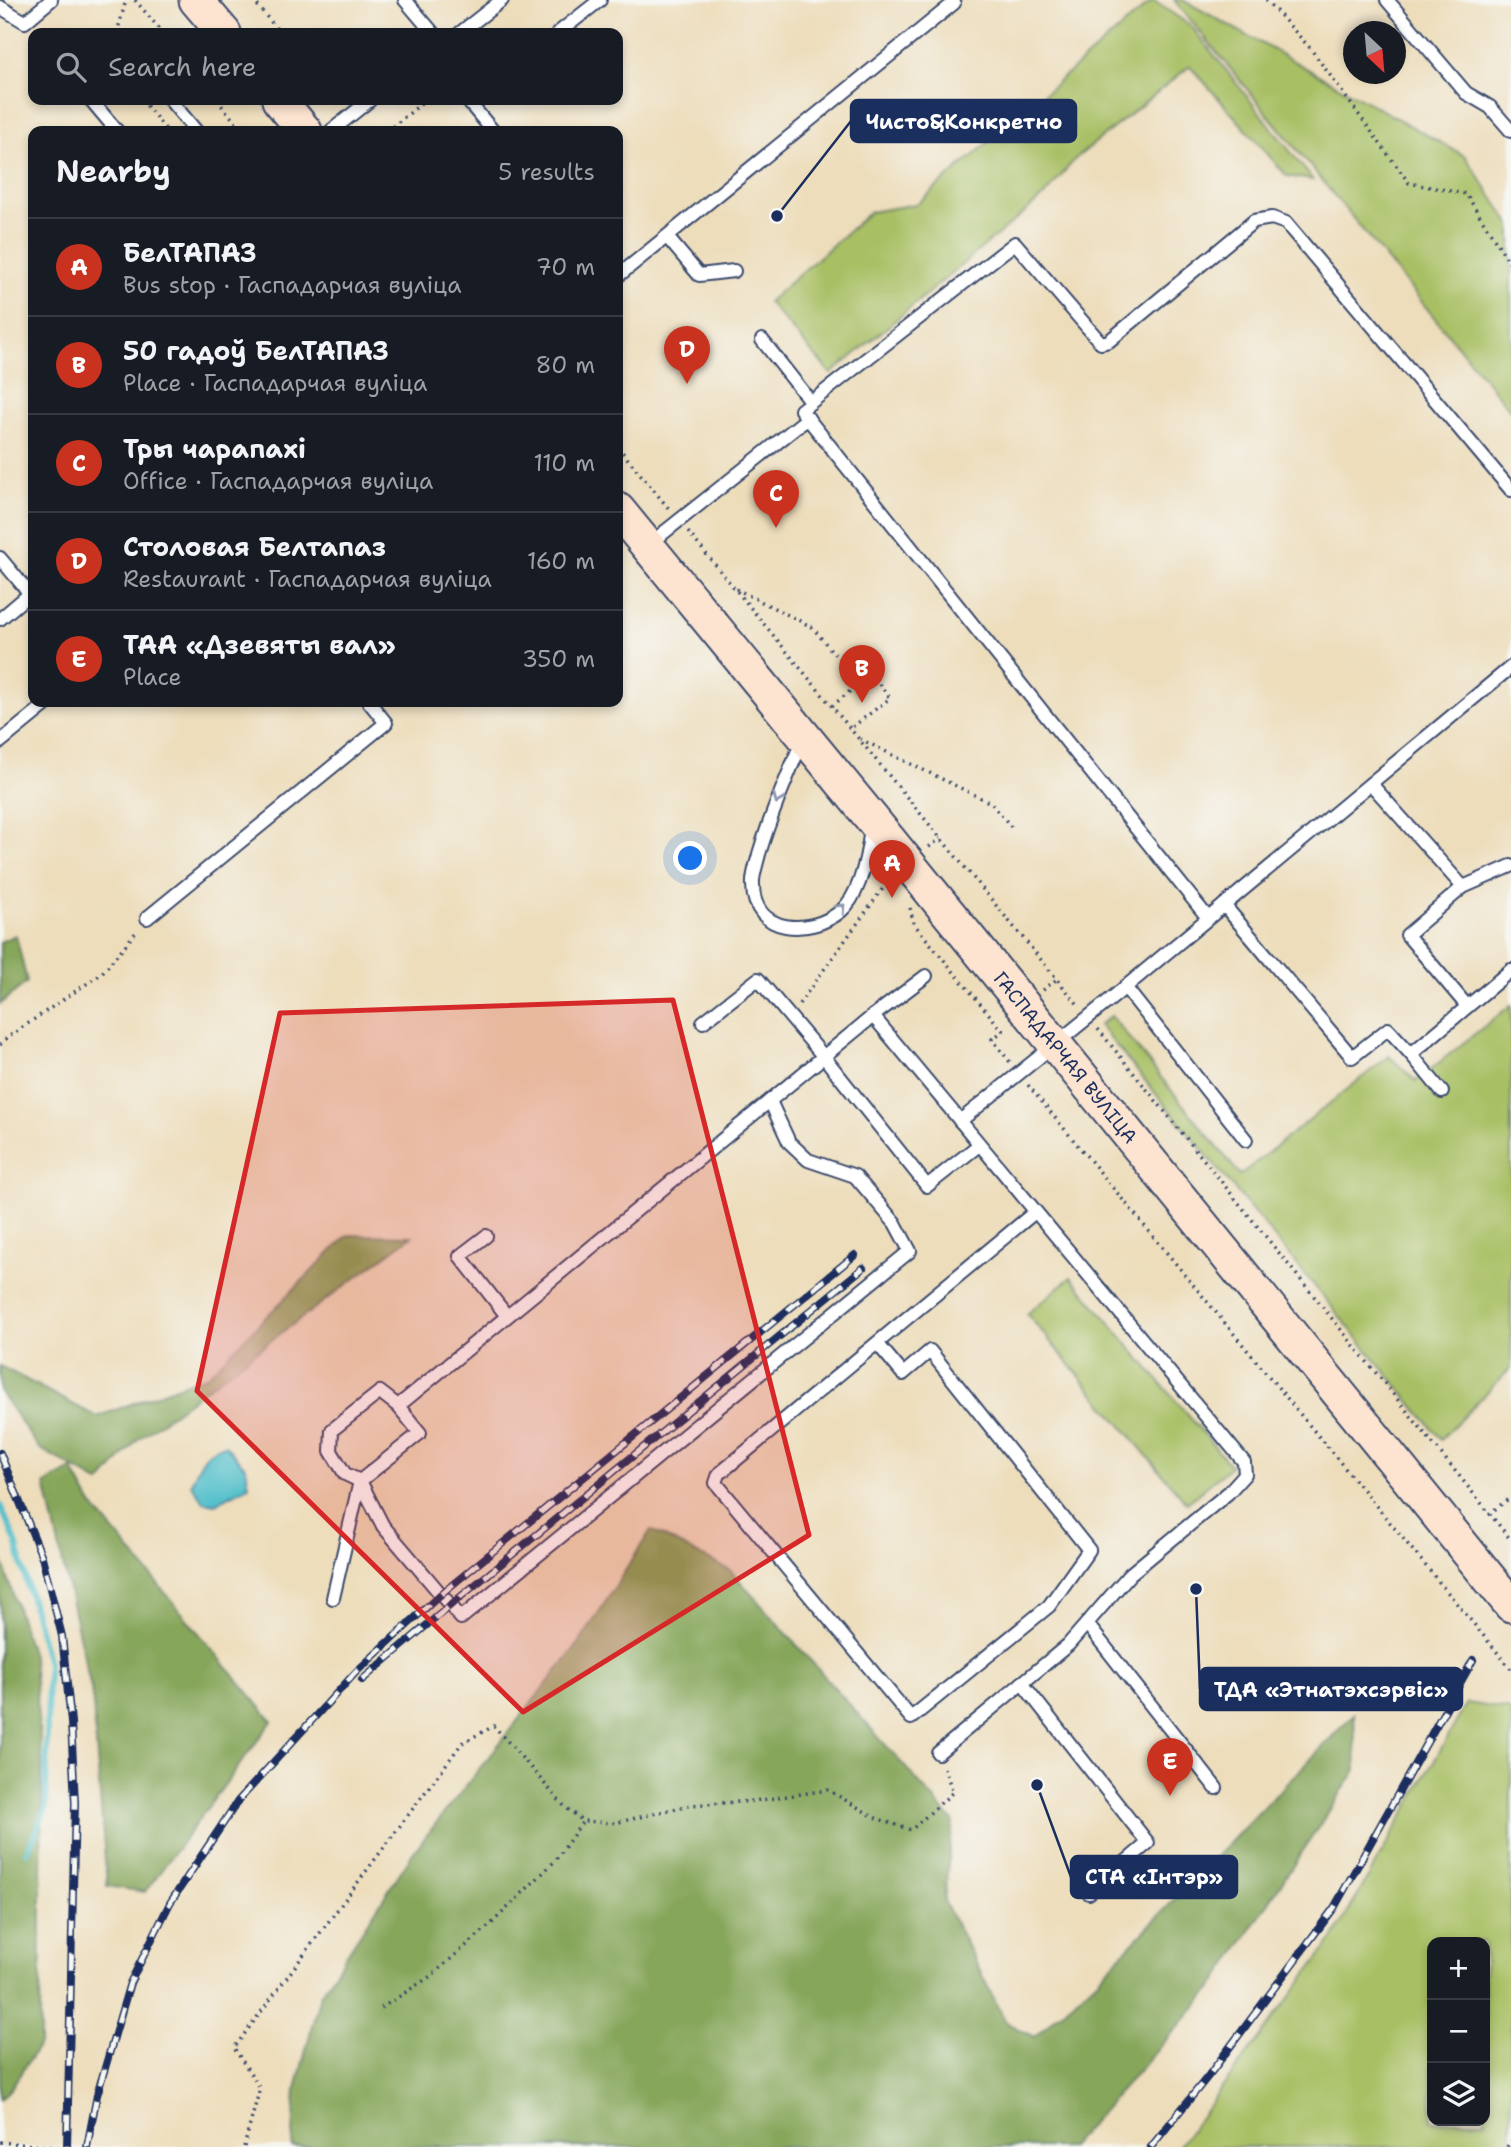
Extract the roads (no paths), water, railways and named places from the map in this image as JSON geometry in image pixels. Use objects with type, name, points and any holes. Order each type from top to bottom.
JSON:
[{"type":"street","points":[[196,0],[220,28]]},
{"type":"street","points":[[283,105],[300,126]]},
{"type":"street","name":"ГАСПАДАРЧАЯ ВУЛІЦА","points":[[623,516],[873,819],[1511,1605]]},
{"type":"lane","points":[[25,22],[51,0]]},
{"type":"lane","points":[[405,0],[429,28]]},
{"type":"lane","points":[[478,28],[502,0]]},
{"type":"lane","points":[[564,28],[600,0]]},
{"type":"lane","points":[[623,268],[667,237],[954,3],[952,0]]},
{"type":"lane","points":[[1387,0],[1466,93],[1490,107],[1511,131]]},
{"type":"lane","points":[[0,7],[30,28]]},
{"type":"lane","points":[[95,105],[113,126]]},
{"type":"lane","points":[[174,105],[192,126]]},
{"type":"lane","points":[[337,126],[364,105]]},
{"type":"lane","points":[[471,105],[489,126]]},
{"type":"lane","points":[[1208,918],[801,410],[1015,243],[1101,343],[1109,341],[1254,221],[1272,218],[1286,223],[1511,490]]},
{"type":"lane","points":[[667,237],[699,275],[734,271]]},
{"type":"lane","points":[[762,340],[811,402]]},
{"type":"lane","points":[[647,546],[808,418]]},
{"type":"lane","points":[[0,558],[28,590]]},
{"type":"lane","points":[[0,618],[28,595]]},
{"type":"lane","points":[[960,1121],[1511,667]]},
{"type":"lane","points":[[0,742],[43,707]]},
{"type":"lane","points":[[147,918],[386,723],[373,707]]},
{"type":"lane","points":[[804,736],[769,821],[752,886],[758,907],[772,923],[794,928],[818,926],[843,910],[859,883],[869,851],[873,819]]},
{"type":"lane","points":[[1371,784],[1463,887]]},
{"type":"lane","points":[[1467,1006],[1407,935],[1463,887],[1511,866]]},
{"type":"lane","points":[[1224,905],[1352,1057],[1388,1029],[1443,1092]]},
{"type":"lane","points":[[1411,1054],[1511,970]]},
{"type":"lane","points":[[398,1406],[873,1016],[926,976]]},
{"type":"lane","points":[[703,1022],[758,979],[927,1186],[979,1145]]},
{"type":"lane","points":[[1125,987],[1245,1140]]},
{"type":"lane","points":[[873,1016],[1244,1462],[1245,1474],[1228,1493],[1130,1574],[1068,1645],[938,1753]]},
{"type":"lane","points":[[333,1598],[360,1481],[419,1433],[398,1406],[380,1392],[332,1430],[331,1451],[345,1474],[360,1481],[383,1526],[461,1618],[910,1251],[895,1223],[855,1175],[808,1160],[789,1142],[770,1101]]},
{"type":"lane","points":[[877,1343],[904,1374],[930,1351],[1089,1550],[1049,1606],[911,1718],[716,1483],[719,1474],[877,1343],[1035,1212]]},
{"type":"lane","points":[[486,1236],[460,1256],[507,1317]]},
{"type":"lane","points":[[1087,1624],[1216,1788]]},
{"type":"lane","points":[[1022,1683],[1148,1843],[1090,1893]]},
{"type":"water","points":[[225,1445],[246,1468],[249,1486],[215,1504],[204,1502],[191,1484],[207,1455]]},
{"type":"waterway","points":[[0,1505],[16,1542],[48,1663],[46,1808],[27,1852]]},
{"type":"railway","points":[[87,2147],[97,2095],[130,1983],[170,1903],[238,1801],[356,1672],[441,1594],[855,1255]]},
{"type":"railway","points":[[362,1680],[863,1268]]},
{"type":"railway","points":[[0,1453],[42,1557],[62,1636],[71,1722],[75,1803],[67,2147]]},
{"type":"railway","points":[[1151,2147],[1209,2075],[1334,1908],[1473,1660]]},
{"type":"place","name":"Чисто&Конкретно","points":[[777,216]]},
{"type":"place","name":"Столовая Белтапаз","points":[[687,384]]},
{"type":"place","name":"Тры чарапахі","points":[[776,528]]},
{"type":"place","name":"50 гадоў БелТАПАЗ","points":[[862,703]]},
{"type":"place","name":"БелТАПАЗ","points":[[892,898]]},
{"type":"place","name":"ТДА «Этнатэхсэрвіс»","points":[[1196,1589]]},
{"type":"place","name":"СТА «Інтэр»","points":[[1037,1785]]},
{"type":"place","name":"ТАА «Дзевяты вал»","points":[[1170,1796]]}]
